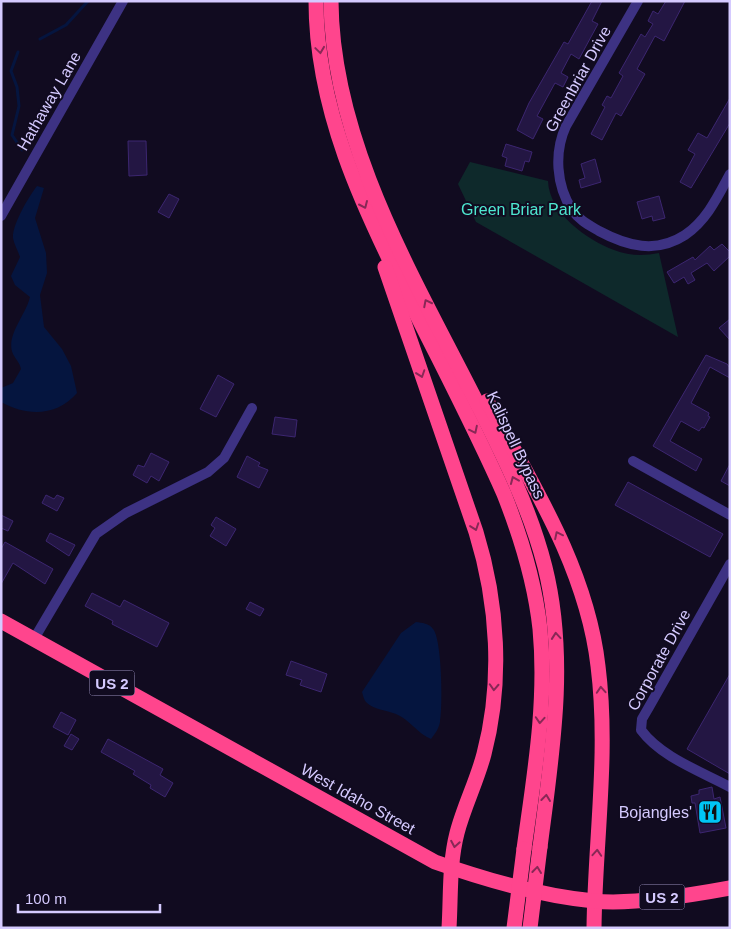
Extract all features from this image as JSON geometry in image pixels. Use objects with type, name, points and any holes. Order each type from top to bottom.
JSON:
[{"type":"highway","name":"Kalispell Bypass","points":[[316,1],[323,74],[336,132],[354,182],[374,227],[500,485],[517,528],[531,579],[540,630],[542,701],[514,928]]},
{"type":"highway","name":"Kalispell Bypass","points":[[331,1],[337,67],[359,154],[382,210],[513,476],[534,531],[548,583],[556,634],[557,670],[553,738],[530,928]]},
{"type":"highway","points":[[374,227],[388,279],[476,532],[487,571],[492,604],[495,670],[492,718],[484,755],[457,834],[451,868],[449,928]]},
{"type":"highway","points":[[437,322],[470,369],[547,511],[569,557],[587,613],[598,664],[602,719],[594,928]]},
{"type":"highway","name":"West Idaho Street","points":[[1,621],[435,862],[451,868],[500,883],[594,901],[641,900],[730,888]]},
{"type":"street","name":"Hathaway Lane","points":[[1,216],[124,1]]},
{"type":"street","name":"Greenbriar Drive","points":[[638,1],[566,126],[559,142],[559,169],[569,203],[586,223],[617,240],[642,247],[659,246],[676,240],[699,223],[730,174]]},
{"type":"street","points":[[34,639],[96,534],[126,513],[208,472],[224,458],[252,408]]},
{"type":"street","points":[[633,461],[730,515]]},
{"type":"street","name":"Corporate Drive","points":[[730,564],[642,719],[641,730],[647,738],[663,751],[730,787]]},
{"type":"green space","name":"Green Briar Park","points":[[470,162],[548,181],[550,193],[562,214],[571,224],[592,240],[620,252],[642,255],[659,253],[678,337],[476,222],[458,184]]},
{"type":"water","points":[[37,186],[44,188],[35,218],[46,253],[47,273],[40,295],[44,327],[62,349],[71,366],[77,393],[69,401],[51,410],[32,412],[11,407],[1,402],[1,388],[13,383],[21,369],[11,347],[14,333],[30,297],[15,285],[11,276],[20,257],[13,238],[13,232],[22,211]]},
{"type":"water","points":[[416,622],[430,626],[433,629],[436,635],[440,659],[441,714],[439,726],[431,739],[401,717],[369,705],[365,701],[362,692],[401,633]]},
{"type":"building","points":[[592,1],[602,1],[592,21],[598,24],[579,59],[571,54],[561,73],[568,77],[563,87],[555,83],[537,116],[543,119],[533,139],[517,130],[529,103],[564,42],[568,44]]},
{"type":"building","points":[[666,1],[685,1],[664,41],[655,36],[637,69],[645,74],[621,116],[616,113],[602,140],[591,134],[605,107],[602,105],[607,96],[611,98],[623,76],[619,73],[641,34],[645,37],[653,24],[648,21],[653,11],[658,14]]},
{"type":"building","points":[[730,98],[730,123],[691,188],[680,182],[695,154],[688,150],[698,133],[707,138]]},
{"type":"building","points":[[128,141],[146,141],[147,175],[129,176]]},
{"type":"building","points":[[506,144],[532,152],[529,162],[525,161],[522,171],[505,166],[507,158],[502,156]]},
{"type":"building","points":[[595,159],[601,182],[581,188],[579,180],[585,178],[581,164]]},
{"type":"building","points":[[169,194],[179,199],[169,218],[158,212]]},
{"type":"building","points":[[659,196],[665,218],[653,221],[652,216],[642,219],[637,202]]},
{"type":"building","points":[[722,244],[730,252],[730,256],[714,271],[707,263],[691,273],[695,280],[688,284],[684,277],[674,283],[667,272],[693,257],[695,260],[710,246],[714,250]]},
{"type":"building","points":[[730,319],[730,340],[719,328]]},
{"type":"building","points":[[706,355],[727,364],[730,368],[730,378],[710,367],[691,403],[709,413],[708,416],[710,417],[704,428],[702,427],[699,431],[681,421],[670,441],[702,459],[696,471],[653,446]]},
{"type":"building","points":[[218,375],[234,384],[216,417],[200,409]]},
{"type":"building","points":[[275,417],[297,420],[295,437],[272,434]]},
{"type":"building","points":[[151,453],[169,462],[159,481],[151,476],[147,483],[133,475],[138,465],[144,467]]},
{"type":"building","points":[[247,456],[260,463],[258,466],[268,470],[259,488],[237,477]]},
{"type":"building","points":[[730,464],[730,486],[721,481]]},
{"type":"building","points":[[628,482],[723,534],[710,557],[615,505]]},
{"type":"building","points":[[46,495],[54,499],[57,495],[64,498],[57,511],[42,503]]},
{"type":"building","points":[[1,515],[13,521],[8,531],[1,528]]},
{"type":"building","points":[[216,517],[236,529],[226,546],[210,536],[215,528],[211,525]]},
{"type":"building","points":[[50,533],[75,545],[69,556],[46,541]]},
{"type":"building","points":[[5,542],[53,569],[45,584],[13,563],[1,584],[1,549]]},
{"type":"building","points":[[92,593],[120,607],[124,600],[169,623],[157,647],[112,624],[113,621],[85,606]]},
{"type":"building","points":[[250,602],[264,609],[260,616],[246,609]]},
{"type":"building","points":[[291,661],[327,674],[321,692],[300,685],[302,680],[286,675]]},
{"type":"building","points":[[730,674],[730,774],[687,749]]},
{"type":"building","points":[[61,712],[76,720],[68,735],[53,727]]},
{"type":"building","points":[[71,734],[79,739],[72,750],[64,746]]},
{"type":"building","points":[[108,739],[163,769],[160,775],[173,783],[165,797],[150,788],[151,785],[133,774],[135,771],[101,752]]},
{"type":"building","points":[[712,787],[714,799],[720,797],[726,828],[700,833],[695,803],[692,803],[691,796],[699,794],[699,790]]},
{"type":"waterway","points":[[40,39],[66,25],[88,1]]},
{"type":"waterway","points":[[18,52],[11,71],[17,87],[19,106],[12,135],[22,150]]},
{"type":"place","name":"Bojangles'","points":[[710,812]]}]
